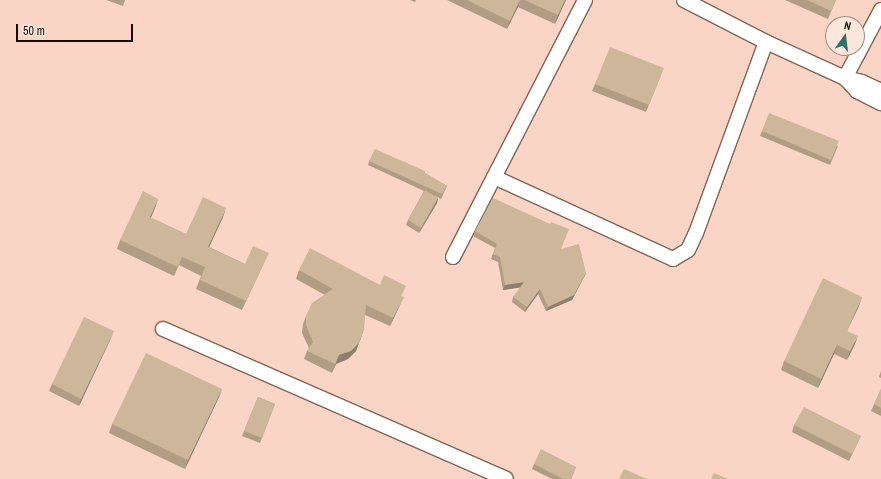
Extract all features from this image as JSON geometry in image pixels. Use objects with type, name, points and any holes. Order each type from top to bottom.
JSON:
[{"type":"street","points":[[453,257],[585,0]]},
{"type":"street","points":[[684,0],[766,42],[845,78],[862,82],[881,91]]},
{"type":"street","points":[[845,78],[881,10]]},
{"type":"street","points":[[494,177],[673,259],[688,250],[696,234],[766,42]]},
{"type":"street","points":[[845,78],[857,91],[881,103]]},
{"type":"street","points":[[163,329],[506,479]]},
{"type":"building","points":[[467,0],[520,0],[510,21]]},
{"type":"building","points":[[524,0],[565,0],[558,15]]},
{"type":"building","points":[[807,0],[836,0],[831,11]]},
{"type":"building","points":[[610,47],[664,68],[649,105],[595,84]]},
{"type":"building","points":[[769,113],[839,141],[831,160],[762,131]]},
{"type":"building","points":[[375,149],[425,171],[425,173],[447,186],[442,194],[369,161]]},
{"type":"building","points":[[425,190],[438,198],[421,228],[408,220]]},
{"type":"building","points":[[143,191],[158,199],[150,217],[186,234],[203,197],[226,208],[208,247],[245,264],[253,246],[269,253],[246,301],[200,280],[205,267],[182,257],[178,267],[120,240]]},
{"type":"building","points":[[493,198],[550,224],[551,222],[569,229],[561,249],[579,244],[586,273],[574,295],[548,307],[540,289],[527,307],[513,297],[524,282],[505,285],[500,257],[493,254],[497,244],[475,231]]},
{"type":"building","points":[[310,248],[380,285],[384,275],[406,286],[401,296],[404,297],[393,318],[366,305],[364,329],[359,343],[351,351],[339,355],[335,364],[307,351],[313,342],[306,325],[306,316],[312,303],[333,289],[299,270]]},
{"type":"building","points":[[823,278],[862,297],[847,331],[858,336],[850,351],[837,345],[821,379],[784,361]]},
{"type":"building","points":[[84,317],[114,331],[81,399],[52,384]]},
{"type":"building","points":[[146,353],[222,389],[188,460],[112,424]]},
{"type":"building","points":[[881,389],[881,408],[874,404]]},
{"type":"building","points":[[258,397],[275,404],[262,438],[244,431]]},
{"type":"building","points":[[804,407],[861,436],[852,454],[794,425]]},
{"type":"building","points":[[541,449],[576,467],[570,479],[563,479],[534,464]]},
{"type":"building","points":[[624,469],[647,479],[619,479]]},
{"type":"building","points":[[714,473],[728,479],[711,479]]}]
